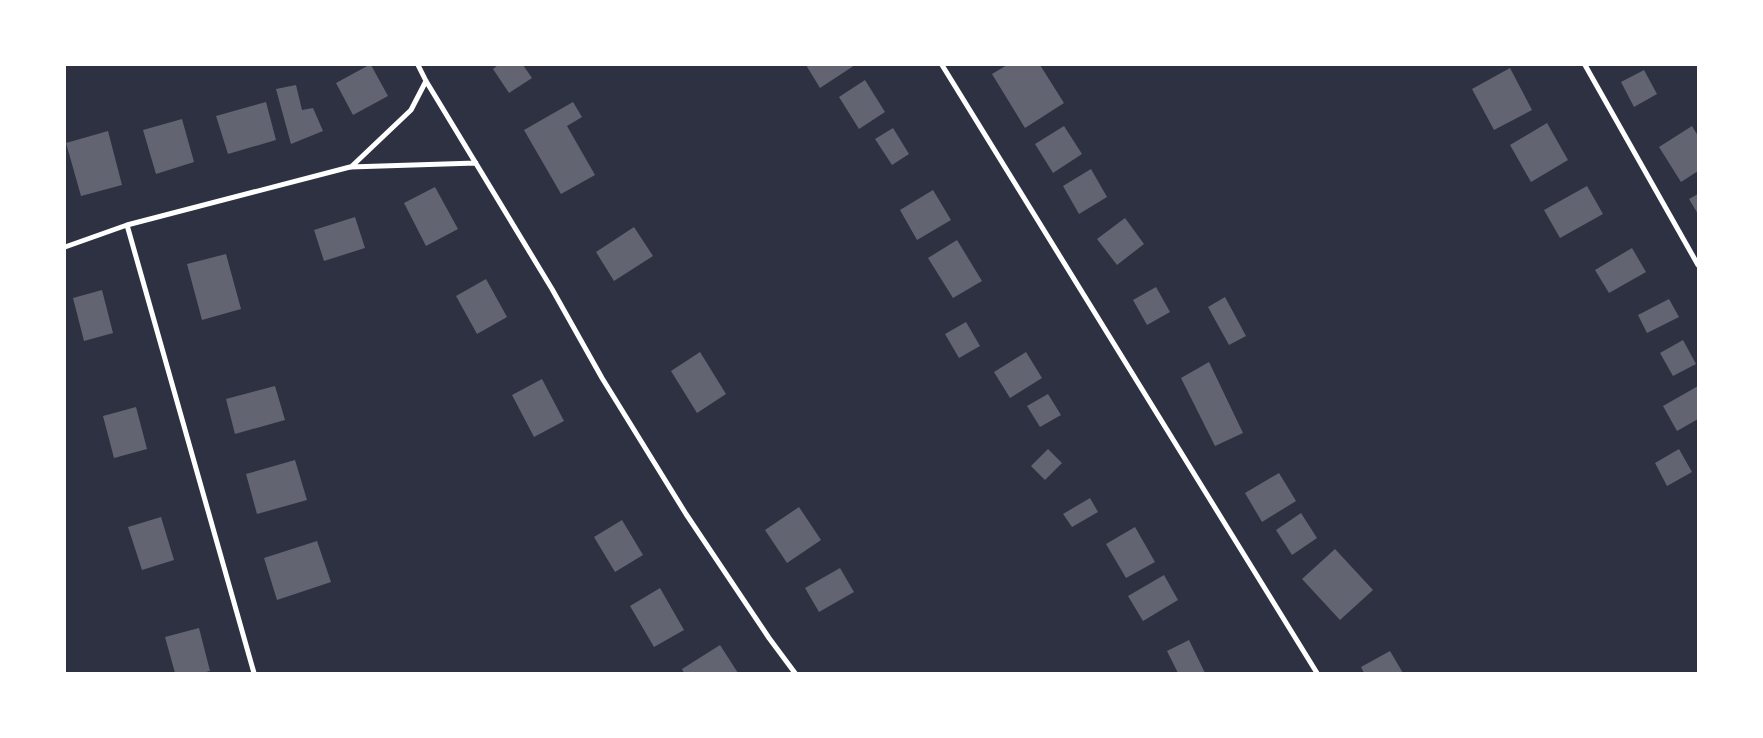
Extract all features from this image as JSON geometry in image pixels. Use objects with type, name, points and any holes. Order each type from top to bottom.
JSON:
[{"type":"street","points":[[418,65],[552,289],[602,378],[686,514],[769,638],[795,673]]},
{"type":"street","points":[[942,65],[1317,673]]},
{"type":"street","points":[[1585,65],[1698,265]]},
{"type":"street","points":[[350,167],[411,110],[426,81]]},
{"type":"street","points":[[65,247],[127,225],[350,167],[476,163]]},
{"type":"street","points":[[127,225],[254,673]]},
{"type":"building","points":[[371,65],[388,96],[353,115],[336,83]]},
{"type":"building","points":[[498,65],[523,65],[532,78],[509,93],[493,69]]},
{"type":"building","points":[[806,65],[855,65],[820,88]]},
{"type":"building","points":[[1007,65],[1040,65],[1064,103],[1025,128],[992,74]]},
{"type":"building","points":[[1510,68],[1532,110],[1494,130],[1472,89]]},
{"type":"building","points":[[1644,70],[1657,94],[1634,107],[1621,82]]},
{"type":"building","points":[[865,80],[885,112],[859,129],[839,97]]},
{"type":"building","points":[[296,85],[302,110],[313,108],[323,131],[291,144],[276,89]]},
{"type":"building","points":[[266,102],[276,140],[228,154],[216,116]]},
{"type":"building","points":[[573,102],[582,117],[567,126],[595,175],[561,194],[524,130]]},
{"type":"building","points":[[182,119],[194,162],[156,174],[143,130]]},
{"type":"building","points":[[1547,123],[1568,160],[1531,182],[1510,145]]},
{"type":"building","points":[[1064,126],[1082,154],[1053,173],[1035,144]]},
{"type":"building","points":[[1692,126],[1698,136],[1698,171],[1681,182],[1659,147]]},
{"type":"building","points":[[893,128],[909,154],[892,165],[875,139]]},
{"type":"building","points":[[108,131],[122,185],[81,196],[66,143]]},
{"type":"building","points":[[1091,169],[1107,197],[1079,214],[1063,186]]},
{"type":"building","points":[[1587,186],[1603,214],[1560,238],[1544,210]]},
{"type":"building","points":[[435,187],[458,229],[426,246],[404,203]]},
{"type":"building","points":[[933,190],[951,220],[917,240],[900,210]]},
{"type":"building","points":[[1698,194],[1698,214],[1689,199]]},
{"type":"building","points":[[355,217],[365,248],[324,261],[314,230]]},
{"type":"building","points":[[1125,218],[1144,244],[1117,265],[1097,239]]},
{"type":"building","points":[[634,227],[653,256],[614,281],[596,252]]},
{"type":"building","points":[[957,240],[982,281],[953,298],[928,258]]},
{"type":"building","points":[[1632,248],[1646,272],[1609,293],[1595,270]]},
{"type":"building","points":[[226,254],[241,309],[202,320],[187,264]]},
{"type":"building","points":[[486,279],[507,317],[477,334],[456,296]]},
{"type":"building","points":[[1156,287],[1170,312],[1147,325],[1133,300]]},
{"type":"building","points":[[102,290],[113,333],[84,341],[73,298]]},
{"type":"building","points":[[1225,297],[1246,336],[1229,345],[1208,307]]},
{"type":"building","points":[[1669,299],[1679,317],[1647,333],[1638,315]]},
{"type":"building","points":[[966,322],[980,346],[959,358],[945,334]]},
{"type":"building","points":[[1683,340],[1696,364],[1673,376],[1660,353]]},
{"type":"building","points":[[700,352],[726,394],[697,413],[671,371]]},
{"type":"building","points":[[1026,352],[1042,378],[1010,398],[994,372]]},
{"type":"building","points":[[1209,362],[1243,433],[1215,446],[1181,378]]},
{"type":"building","points":[[542,379],[564,421],[534,437],[512,395]]},
{"type":"building","points":[[275,386],[285,420],[235,434],[226,399]]},
{"type":"building","points":[[1698,386],[1698,419],[1677,431],[1663,406]]},
{"type":"building","points":[[1048,394],[1061,415],[1040,427],[1027,406]]},
{"type":"building","points":[[136,407],[147,449],[114,458],[103,416]]},
{"type":"building","points":[[1048,449],[1062,463],[1045,480],[1031,466]]},
{"type":"building","points":[[1679,449],[1692,472],[1667,486],[1655,463]]},
{"type":"building","points":[[295,460],[307,500],[257,514],[246,474]]},
{"type":"building","points":[[1279,473],[1296,501],[1262,522],[1245,493]]},
{"type":"building","points":[[1090,498],[1098,512],[1072,527],[1063,514]]},
{"type":"building","points":[[799,507],[821,540],[787,563],[765,530]]},
{"type":"building","points":[[1301,513],[1317,538],[1292,555],[1276,530]]},
{"type":"building","points":[[161,517],[174,560],[142,570],[128,527]]},
{"type":"building","points":[[622,520],[643,555],[615,572],[594,537]]},
{"type":"building","points":[[1135,527],[1155,562],[1126,578],[1106,544]]},
{"type":"building","points":[[317,541],[331,582],[277,600],[264,558]]},
{"type":"building","points":[[1335,549],[1373,590],[1340,620],[1302,579]]},
{"type":"building","points":[[840,568],[854,592],[819,612],[805,588]]},
{"type":"building","points":[[1164,575],[1178,600],[1143,621],[1128,596]]},
{"type":"building","points":[[660,588],[684,630],[654,647],[630,606]]},
{"type":"building","points":[[199,628],[210,671],[202,673],[175,673],[165,637]]},
{"type":"building","points":[[1189,640],[1205,673],[1178,673],[1167,651]]},
{"type":"building","points":[[720,645],[738,673],[684,673],[682,669]]},
{"type":"building","points":[[1390,651],[1403,673],[1364,673],[1361,667]]}]
